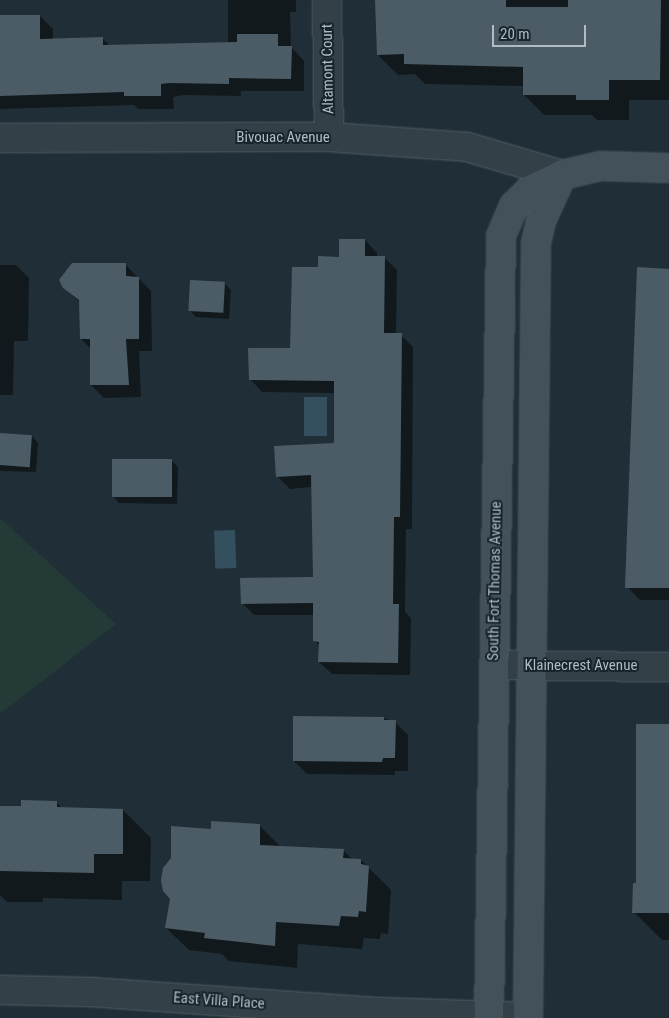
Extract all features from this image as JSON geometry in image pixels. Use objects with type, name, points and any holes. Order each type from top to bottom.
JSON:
[{"type":"main road","name":"South Fort Thomas Avenue","points":[[489,1016],[501,236],[514,206],[530,190],[562,175],[600,166],[669,168]]},
{"type":"main road","points":[[528,1017],[536,243],[541,221],[562,175]]},
{"type":"street","name":"Altamont Court","points":[[327,0],[330,137]]},
{"type":"street","name":"Bivouac Avenue","points":[[0,138],[330,137],[467,147],[562,175]]},
{"type":"street","name":"Klainecrest Avenue","points":[[494,665],[533,667],[669,667]]},
{"type":"street","name":"East Villa Place","points":[[0,990],[90,992],[379,1012],[528,1017]]},
{"type":"green space","points":[[0,518],[116,624],[0,714]]},
{"type":"water","points":[[304,397],[327,397],[327,436],[304,436]]},
{"type":"water","points":[[235,530],[236,568],[215,569],[214,531]]},
{"type":"building","points":[[375,0],[506,0],[506,7],[568,7],[568,0],[661,0],[660,80],[609,80],[609,100],[576,100],[576,95],[523,95],[523,67],[404,64],[404,54],[377,55]]},
{"type":"building","points":[[0,15],[40,15],[40,39],[103,37],[103,45],[237,42],[237,34],[278,34],[278,46],[292,46],[291,79],[229,78],[229,84],[161,84],[161,96],[124,96],[124,92],[0,96]]},
{"type":"building","points":[[339,239],[365,239],[365,256],[385,256],[384,333],[402,333],[400,517],[394,517],[393,604],[399,604],[398,663],[318,662],[319,642],[313,641],[313,603],[241,604],[240,578],[313,577],[311,475],[276,477],[274,446],[334,443],[334,381],[249,380],[248,348],[290,348],[292,267],[318,267],[318,256],[339,257]]},
{"type":"building","points":[[72,263],[126,263],[126,276],[139,277],[139,339],[126,339],[129,385],[90,385],[90,339],[80,339],[79,300],[63,288],[59,280]]},
{"type":"building","points":[[637,267],[669,269],[669,588],[625,588]]},
{"type":"building","points":[[190,280],[225,282],[223,313],[188,311]]},
{"type":"building","points":[[0,433],[32,435],[30,467],[0,465]]},
{"type":"building","points":[[112,459],[172,459],[172,497],[112,497]]},
{"type":"building","points":[[293,716],[384,717],[384,720],[396,720],[395,758],[383,758],[382,762],[293,761]]},
{"type":"building","points":[[636,724],[669,724],[669,913],[632,913],[633,883],[636,883]]},
{"type":"building","points":[[21,800],[57,801],[57,807],[123,809],[123,854],[94,854],[94,873],[0,871],[0,806],[21,806]]},
{"type":"building","points":[[211,821],[260,824],[260,845],[344,849],[343,858],[361,859],[361,864],[369,866],[366,912],[359,911],[358,917],[341,916],[339,926],[276,922],[275,946],[204,938],[205,933],[165,928],[170,899],[163,891],[161,880],[163,868],[171,858],[171,826],[211,829]]}]
